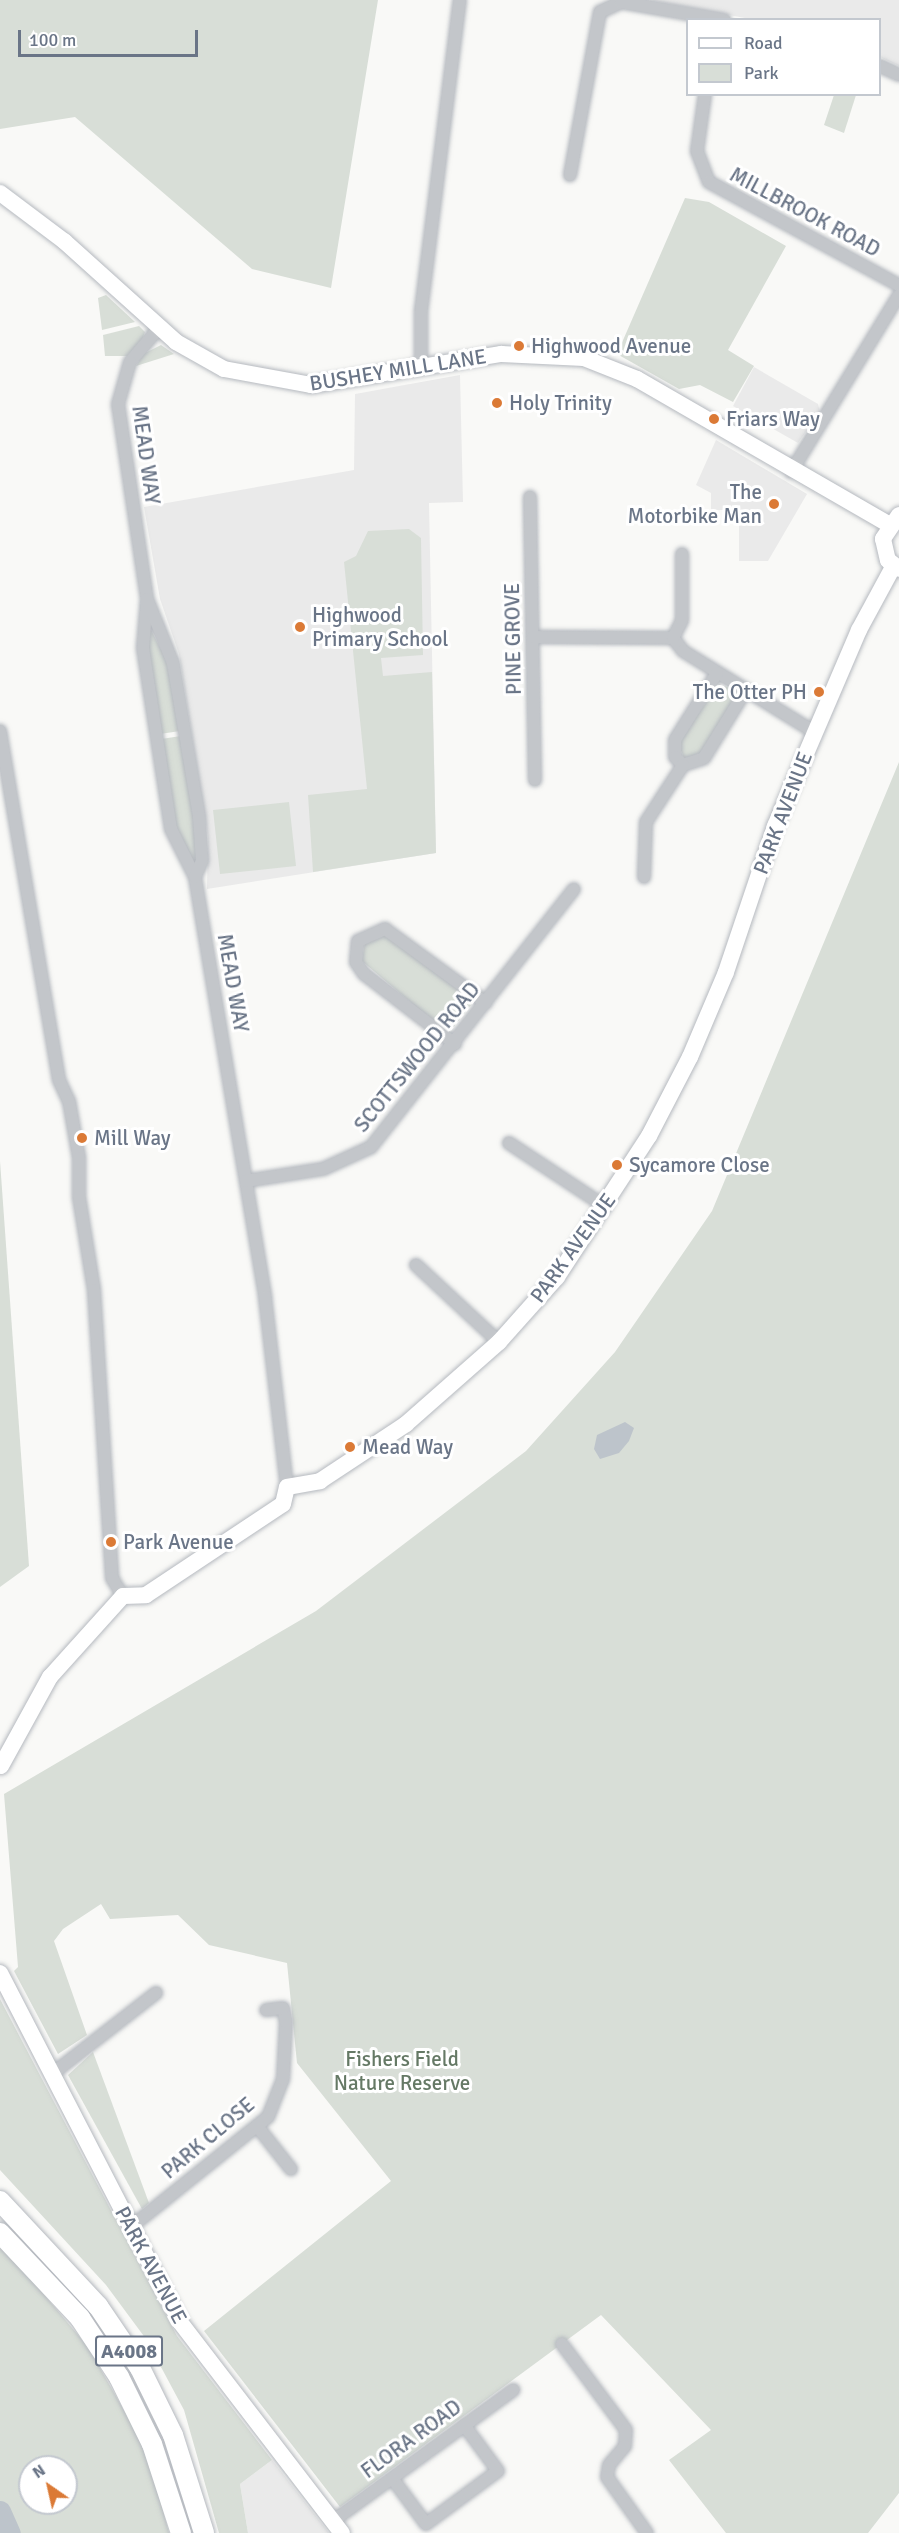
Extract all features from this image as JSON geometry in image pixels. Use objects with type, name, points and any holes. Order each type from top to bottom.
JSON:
[{"type":"main road","name":"A4008","points":[[0,2201],[98,2306],[140,2368],[173,2435],[204,2533]]},
{"type":"main road","name":"A4008","points":[[0,2233],[80,2318],[119,2377],[152,2444],[181,2533]]},
{"type":"street","points":[[422,366],[421,311],[460,0]]},
{"type":"street","points":[[570,175],[600,12],[621,3],[713,18]]},
{"type":"street","points":[[881,67],[899,75]]},
{"type":"street","name":"MILLBROOK ROAD","points":[[705,96],[697,151],[709,182],[899,285]]},
{"type":"street","name":"BUSHEY MILL LANE","points":[[0,193],[64,241],[159,328],[224,369],[283,384],[328,383],[422,366],[520,353],[584,358],[637,379],[791,472],[894,520]]},
{"type":"street","points":[[791,472],[899,295]]},
{"type":"street","name":"MEAD WAY","points":[[159,328],[130,362],[118,404],[147,599],[143,648],[171,829],[195,877],[246,1181],[287,1487]]},
{"type":"street","name":"PINE GROVE","points":[[530,498],[535,780]]},
{"type":"street","points":[[894,520],[884,549],[896,568]]},
{"type":"street","points":[[673,638],[682,621],[682,554]]},
{"type":"street","name":"PARK AVENUE","points":[[287,1487],[320,1481],[406,1424],[499,1342],[557,1277],[606,1207],[667,1105],[708,1017],[775,826],[814,732],[896,568]]},
{"type":"street","name":"MEAD WAY","points":[[147,599],[173,663],[199,817],[202,861],[195,877]]},
{"type":"street","points":[[533,637],[673,638]]},
{"type":"street","points":[[673,638],[682,651],[814,732]]},
{"type":"street","points":[[682,765],[675,757],[675,740],[717,672]]},
{"type":"street","points":[[644,877],[646,822],[682,765],[704,758],[746,690]]},
{"type":"street","points":[[0,731],[59,1080],[69,1101],[79,1158],[78,1197],[94,1290],[112,1578],[123,1596]]},
{"type":"street","name":"SCOTTSWOOD ROAD","points":[[246,1181],[322,1169],[358,1155],[381,1137],[574,889]]},
{"type":"street","points":[[455,1044],[364,974],[356,962],[358,941],[385,929],[486,1003]]},
{"type":"street","points":[[509,1143],[606,1207]]},
{"type":"street","points":[[416,1265],[499,1342]]},
{"type":"street","points":[[0,1767],[3,1743],[18,1729],[50,1677],[123,1596],[146,1595],[266,1517],[283,1504],[287,1487]]},
{"type":"street","name":"PARK AVENUE","points":[[0,1972],[192,2341],[337,2527]]},
{"type":"street","points":[[52,2074],[156,1993]]},
{"type":"street","name":"PARK CLOSE","points":[[131,2227],[268,2117],[283,2079],[283,2008],[267,2010]]},
{"type":"street","points":[[257,2126],[291,2169]]},
{"type":"street","points":[[562,2344],[623,2424],[625,2445],[609,2464],[608,2477],[647,2533]]},
{"type":"street","name":"FLORA ROAD","points":[[337,2527],[392,2478],[513,2390]]},
{"type":"street","points":[[392,2478],[426,2524],[498,2472],[464,2425]]},
{"type":"shaded area","points":[[650,0],[899,0],[899,66],[881,57],[881,18],[745,18]]},
{"type":"shaded area","points":[[754,367],[818,404],[820,412],[798,443],[733,406]]},
{"type":"shaded area","name":"Highwood Primary School","points":[[460,375],[463,502],[429,503],[436,853],[207,889],[208,836],[179,654],[160,599],[144,507],[354,470],[355,394]]},
{"type":"shaded area","points":[[716,440],[807,494],[768,561],[739,561],[739,510],[711,510],[711,493],[696,485]]},
{"type":"shaded area","points":[[625,1422],[634,1428],[629,1441],[619,1453],[600,1459],[594,1449],[597,1435]]},
{"type":"shaded area","points":[[272,2460],[329,2533],[248,2533],[240,2484]]},
{"type":"green space","points":[[0,0],[378,0],[331,288],[252,269],[75,117],[0,129]]},
{"type":"green space","points":[[834,96],[856,96],[844,133],[824,125]]},
{"type":"green space","points":[[685,198],[709,202],[786,246],[728,350],[754,366],[733,402],[700,385],[679,389],[617,354]]},
{"type":"green space","points":[[106,295],[135,322],[102,330],[98,298]]},
{"type":"green space","points":[[139,326],[145,332],[142,340],[128,356],[105,356],[103,335]]},
{"type":"green space","points":[[161,345],[174,354],[136,366],[143,354]]},
{"type":"green space","points":[[409,529],[421,538],[423,655],[381,658],[383,676],[432,672],[436,853],[313,872],[308,795],[367,789],[344,562],[356,556],[368,531]]},
{"type":"green space","points":[[150,628],[166,659],[180,731],[160,734],[148,656]]},
{"type":"green space","points":[[719,684],[732,689],[734,700],[698,756],[684,758],[678,743]]},
{"type":"green space","points":[[181,736],[193,811],[197,860],[192,863],[176,827],[161,739]]},
{"type":"green space","name":"Fishers Field Nature Reserve","points":[[899,762],[899,2493],[868,2533],[726,2533],[669,2460],[711,2430],[601,2315],[340,2507],[204,2331],[391,2181],[297,2063],[287,1963],[209,1945],[178,1915],[110,1919],[101,1904],[63,1929],[54,1941],[87,2035],[58,2054],[14,1971],[18,1967],[4,1794],[316,1611],[526,1451],[615,1352],[712,1211]]},
{"type":"green space","points":[[289,802],[296,866],[220,874],[213,810]]},
{"type":"green space","points":[[385,934],[475,1000],[448,1034],[362,961],[365,942]]},
{"type":"green space","points":[[0,1161],[29,1566],[0,1587]]},
{"type":"green space","points":[[0,1999],[177,2336],[272,2460],[240,2484],[248,2533],[219,2533],[184,2410],[146,2339],[106,2285],[0,2170]]},
{"type":"green space","points":[[93,2052],[149,2203],[142,2209],[68,2075]]},
{"type":"green space","points":[[0,2242],[88,2347],[147,2451],[169,2533],[0,2533]]},
{"type":"waterway","points":[[0,2511],[10,2533]]},
{"type":"place","name":"Highwood Avenue","points":[[519,346]]},
{"type":"place","name":"Holy Trinity","points":[[497,403]]},
{"type":"place","name":"Friars Way","points":[[714,419]]},
{"type":"place","name":"The Motorbike Man","points":[[774,504]]},
{"type":"place","name":"Highwood Primary School","points":[[300,627]]},
{"type":"place","name":"The Otter PH","points":[[819,692]]},
{"type":"place","name":"Mill Way","points":[[82,1138]]},
{"type":"place","name":"Sycamore Close","points":[[617,1165]]},
{"type":"place","name":"Mead Way","points":[[350,1447]]},
{"type":"place","name":"Park Avenue","points":[[111,1542]]}]
